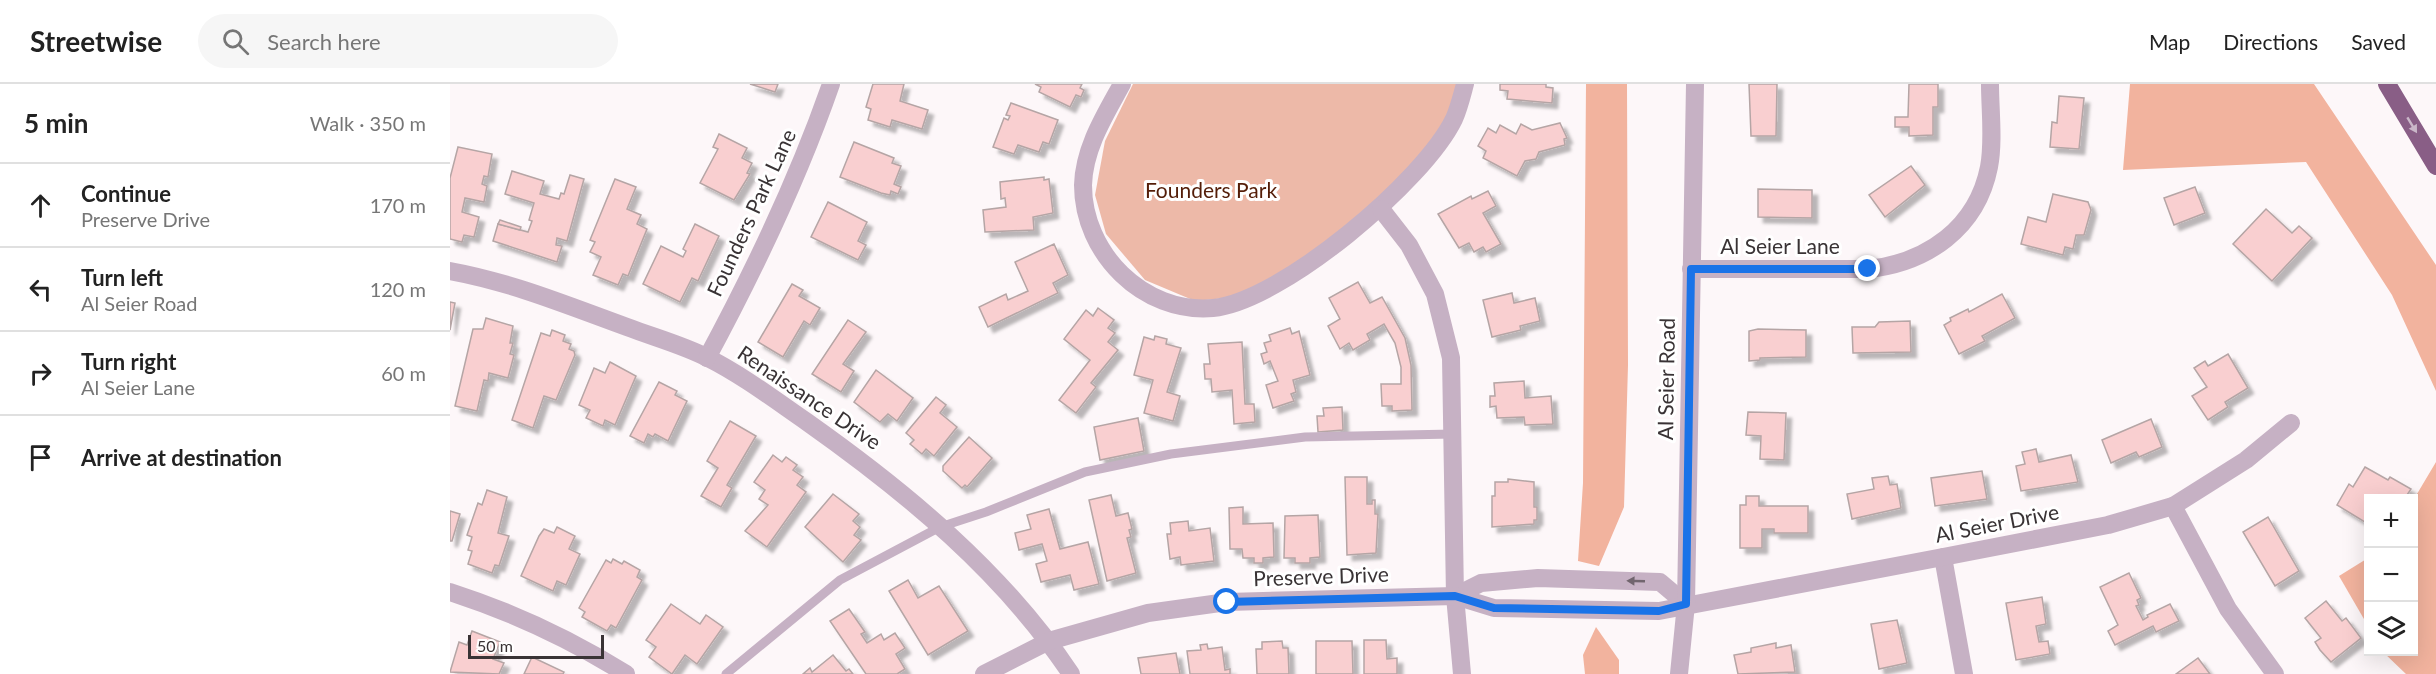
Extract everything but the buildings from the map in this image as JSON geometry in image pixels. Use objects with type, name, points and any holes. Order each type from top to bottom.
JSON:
[{"type":"highway","points":[[2387,84],[2436,166]]},
{"type":"street","name":"Founders Park Lane","points":[[707,357],[730,316],[807,153],[831,84]]},
{"type":"street","points":[[1122,84],[1096,132],[1083,185],[1096,241],[1114,268],[1135,288],[1163,300],[1190,307],[1212,308],[1238,302],[1273,286],[1343,238],[1381,208],[1422,164],[1454,119],[1465,84]]},
{"type":"street","name":"Al Seier Road","points":[[1679,674],[1686,604],[1695,84]]},
{"type":"street","name":"Al Seier Lane","points":[[1691,269],[1893,267],[1939,246],[1972,211],[1982,189],[1989,166],[1990,84]]},
{"type":"street","points":[[1381,208],[1409,245],[1435,294],[1450,358],[1455,596],[1462,674]]},
{"type":"street","name":"Renaissance Drive","points":[[450,271],[540,295],[707,357],[786,407],[875,470],[940,527],[993,578],[1050,641],[1071,674]]},
{"type":"street","name":"Al Seier Drive","points":[[1686,604],[2108,525],[2173,506],[2246,460],[2290,423]]},
{"type":"street","points":[[2173,506],[2228,609],[2275,674]]},
{"type":"street","points":[[1943,557],[1964,674]]},
{"type":"street","name":"Preserve Drive","points":[[1455,596],[1481,583],[1538,578],[1660,582],[1686,604]]},
{"type":"street","points":[[450,592],[499,608],[554,633],[626,674]]},
{"type":"street","name":"Preserve Drive","points":[[984,674],[1050,641],[1148,614],[1227,602],[1455,596],[1494,608],[1659,611],[1686,604]]},
{"type":"lane","points":[[726,674],[840,580],[940,527],[986,512],[1084,472],[1170,454],[1305,437],[1453,434]]},
{"type":"green space","name":"Founders Park","points":[[1133,84],[1462,84],[1452,117],[1380,210],[1246,296],[1195,301],[1145,280],[1106,234],[1095,195],[1105,141]]},
{"type":"shaded area","points":[[1586,84],[1627,84],[1628,365],[1624,507],[1599,566],[1578,561],[1583,483]]},
{"type":"shaded area","points":[[2130,84],[2314,84],[2436,265],[2436,391],[2392,295],[2306,162],[2123,170]]},
{"type":"shaded area","points":[[2436,462],[2436,674],[2406,674],[2387,656],[2418,656],[2417,494]]},
{"type":"shaded area","points":[[2364,560],[2364,619],[2339,576]]},
{"type":"shaded area","points":[[1596,627],[1619,660],[1619,674],[1585,674],[1583,655]]},
{"type":"route","points":[[1227,602],[1455,596],[1494,608],[1659,611],[1686,604],[1691,269],[1868,269]]}]
